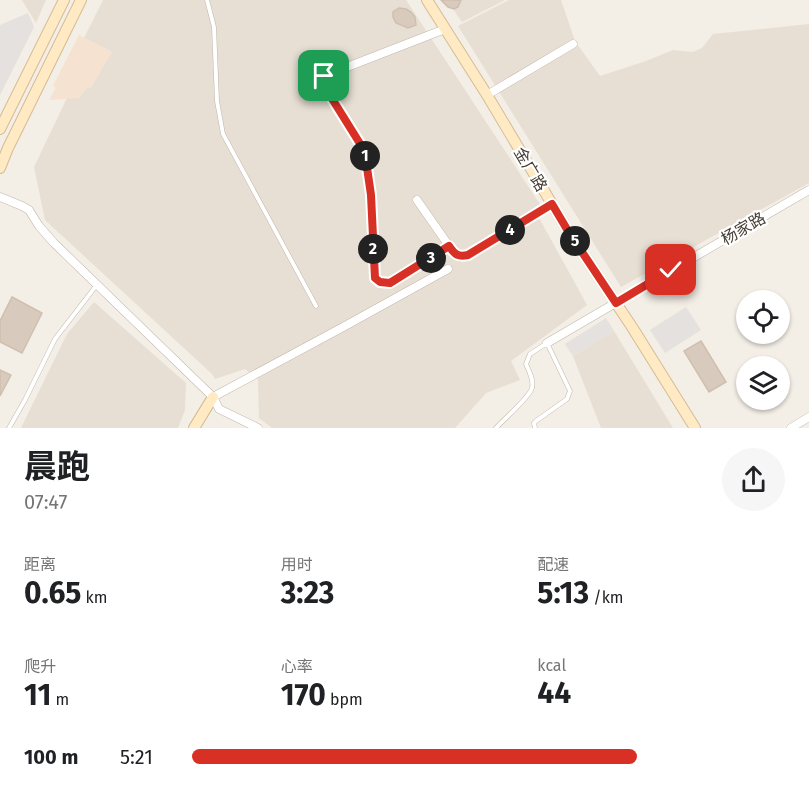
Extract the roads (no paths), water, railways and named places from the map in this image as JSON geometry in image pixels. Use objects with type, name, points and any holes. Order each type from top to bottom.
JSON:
[{"type":"street","points":[[0,129],[64,0]]},
{"type":"street","points":[[0,168],[81,0]]},
{"type":"street","name":"金广路","points":[[426,0],[568,231],[695,428]]},
{"type":"street","points":[[445,29],[324,76],[321,81],[365,154],[371,195],[375,278],[380,282],[390,283],[449,246]]},
{"type":"street","points":[[486,95],[573,44]]},
{"type":"street","name":"杨家路","points":[[547,343],[809,190]]},
{"type":"street","points":[[0,197],[29,210],[39,226],[97,285],[213,397],[219,409],[258,428]]},
{"type":"street","points":[[417,200],[454,253],[460,256],[468,255],[552,204]]},
{"type":"street","points":[[194,428],[213,397],[448,269]]},
{"type":"street","points":[[791,428],[809,417]]},
{"type":"lane","points":[[207,0],[214,27],[217,101],[223,134],[316,306]]},
{"type":"lane","points":[[9,428],[55,339],[97,285]]},
{"type":"lane","points":[[496,428],[529,394],[533,387],[526,364],[530,354],[547,343],[570,391],[567,399],[534,423],[535,428]]}]
